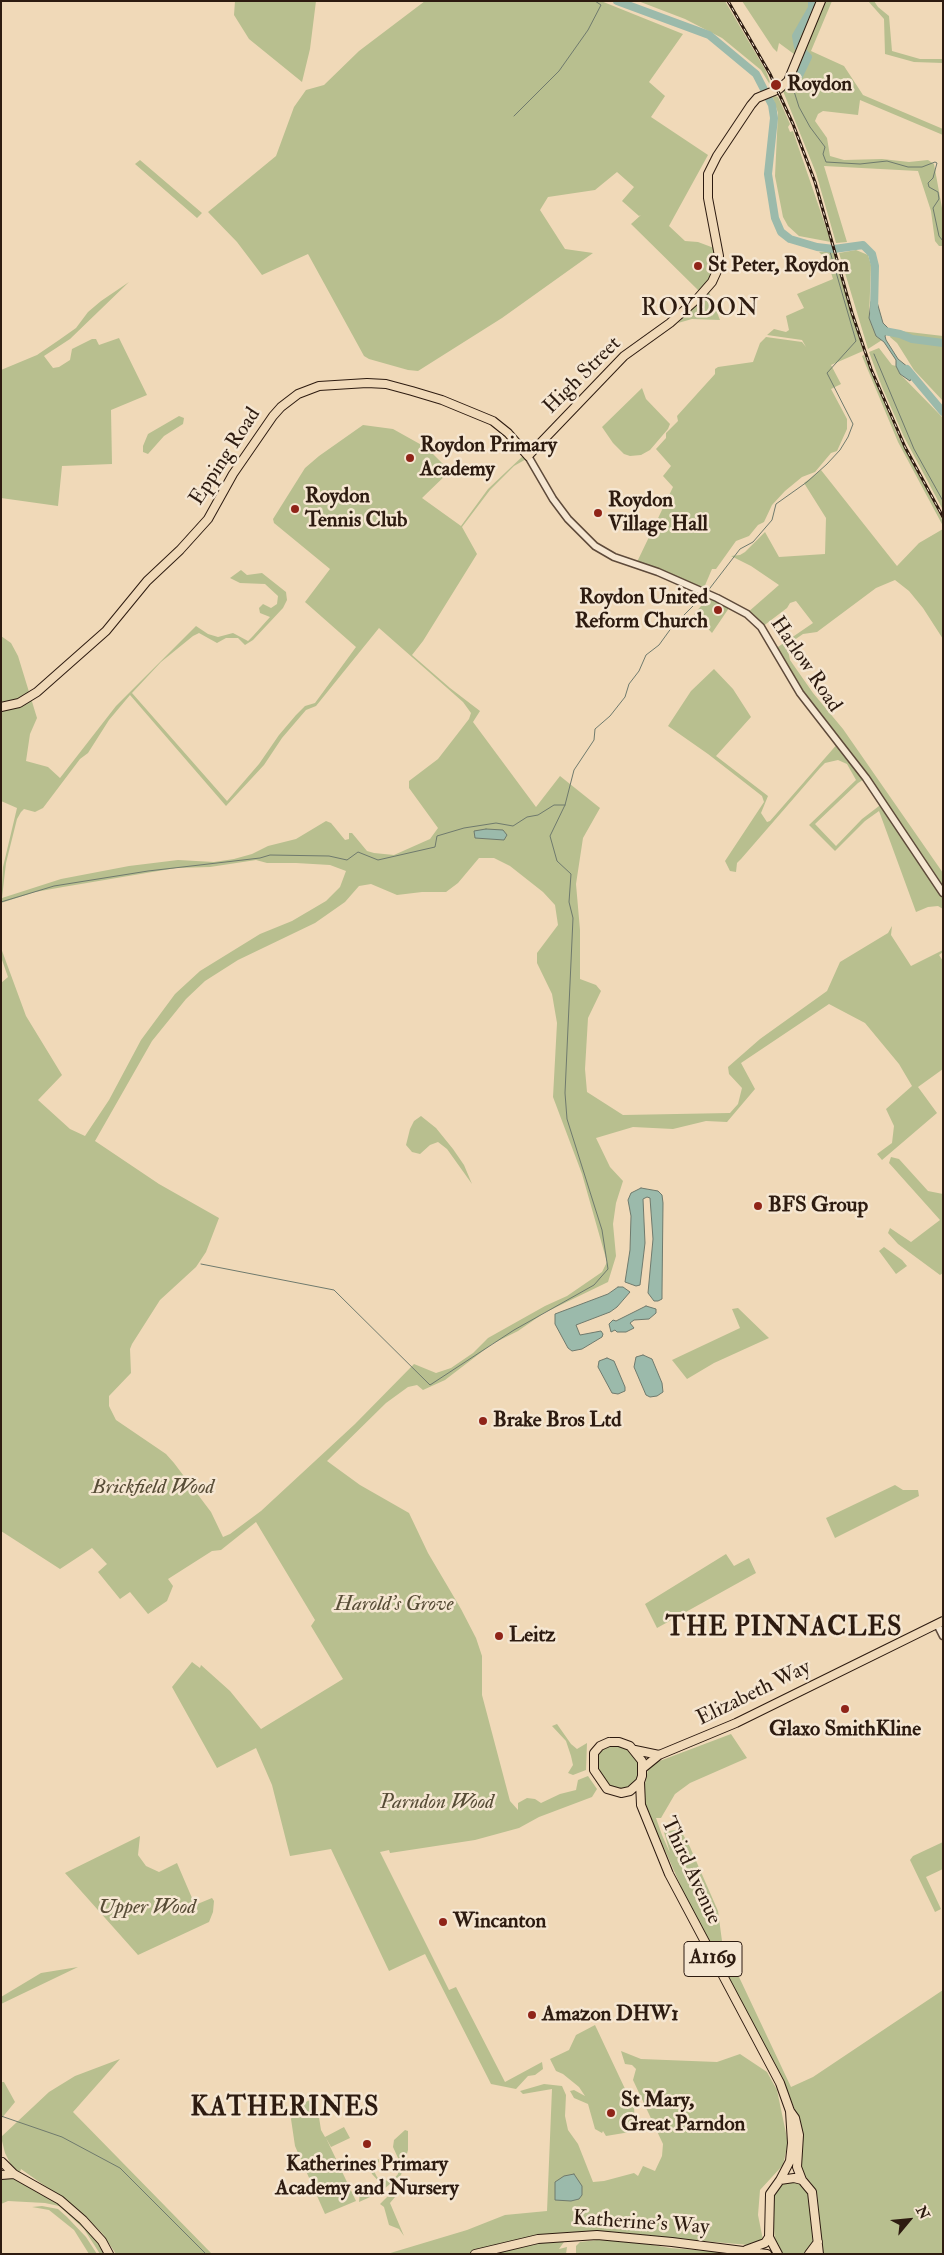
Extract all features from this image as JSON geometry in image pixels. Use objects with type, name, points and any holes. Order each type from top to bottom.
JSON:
[{"type":"main road","name":"High Street","points":[[528,456],[624,356],[670,323],[698,298],[712,282],[717,271],[719,256],[708,198],[708,174],[717,156],[757,98],[773,92],[788,81],[821,1]]},
{"type":"main road","name":"Epping Road","points":[[1,707],[19,703],[36,692],[106,631],[147,581],[180,550],[208,519],[233,474],[273,416],[298,394],[319,386],[367,383],[386,384],[412,391],[442,400],[492,421],[508,433],[528,456]]},
{"type":"main road","name":"Elizabeth Way","points":[[643,1768],[660,1755],[742,1720],[940,1623]]},
{"type":"main road","points":[[635,1750],[640,1756],[643,1768],[640,1782],[626,1793],[607,1789],[594,1770],[594,1753],[600,1746],[609,1742],[624,1744],[635,1750],[660,1755]]},
{"type":"main road","name":"Third Avenue","points":[[640,1782],[641,1805],[676,1888],[780,2083],[790,2111],[795,2118],[799,2135],[797,2167],[802,2180],[812,2192],[818,2242]]},
{"type":"main road","name":"Third Avenue","points":[[626,1793],[641,1805]]},
{"type":"main road","name":"Third Avenue","points":[[769,2237],[770,2194],[790,2162],[792,2143],[790,2111]]},
{"type":"main road","points":[[1,2162],[14,2174],[60,2200],[84,2220],[102,2241],[109,2254]]},
{"type":"main road","points":[[1,2175],[14,2174]]},
{"type":"main road","points":[[780,2180],[794,2178],[802,2180]]},
{"type":"main road","name":"Katherine's Way","points":[[475,2254],[509,2244],[570,2236],[597,2235],[650,2239],[767,2254]]},
{"type":"main road","points":[[746,2250],[760,2245],[769,2237],[778,2254]]},
{"type":"main road","points":[[808,2254],[818,2242]]},
{"type":"main road","points":[[818,2242],[819,2254]]},
{"type":"street","name":"Harlow Road","points":[[528,456],[553,499],[575,527],[595,546],[614,557],[658,572],[717,598],[747,614],[761,627],[800,693],[867,779],[943,893]]},
{"type":"street","points":[[940,1623],[943,1636]]},
{"type":"green space","points":[[235,1],[316,1],[310,49],[302,82],[249,39],[234,15]]},
{"type":"green space","points":[[425,1],[601,1],[683,34],[649,82],[665,96],[651,117],[708,155],[669,226],[685,241],[698,242],[714,248],[716,257],[714,272],[699,291],[631,224],[641,215],[639,216],[622,201],[634,187],[617,172],[595,190],[548,197],[540,210],[565,249],[593,253],[502,318],[418,371],[408,370],[364,356],[308,254],[262,275],[237,242],[208,212],[276,156],[294,107],[306,90],[324,85],[359,51]]},
{"type":"green space","points":[[638,1],[725,1],[766,71],[772,88],[761,70],[722,38],[685,19]]},
{"type":"green space","points":[[742,1],[818,1],[798,57],[779,43],[777,52],[773,48]]},
{"type":"green space","points":[[825,1],[832,1],[811,51],[844,66],[863,95],[943,129],[943,135],[860,100],[858,115],[823,111],[818,114],[815,121],[827,138],[830,156],[844,160],[882,159],[909,162],[928,160],[934,164],[942,208],[943,246],[939,246],[935,241],[931,211],[918,171],[824,166],[847,242],[836,243],[816,173],[783,91],[795,77]]},
{"type":"green space","points":[[868,1],[874,1],[889,16],[892,51],[920,59],[943,59],[943,63],[914,62],[885,54],[884,19]]},
{"type":"green space","points":[[772,95],[778,97],[790,124],[788,127],[790,132],[793,131],[831,242],[799,236],[788,226],[783,217],[775,176],[778,113]]},
{"type":"green space","points":[[140,160],[202,213],[197,218],[135,164]]},
{"type":"green space","points":[[856,250],[868,255],[871,265],[869,318],[876,336],[882,340],[868,349],[839,253]]},
{"type":"green space","points":[[819,252],[833,252],[863,351],[831,365],[841,384],[831,389],[847,419],[847,429],[837,451],[831,453],[815,472],[802,477],[785,491],[772,505],[764,522],[758,525],[749,536],[736,541],[716,569],[712,569],[703,590],[637,562],[673,487],[663,476],[671,466],[656,449],[666,438],[666,433],[678,421],[677,416],[715,374],[715,369],[753,362],[760,343],[766,337],[802,342],[806,347],[802,340],[767,335],[774,329],[786,332],[789,330],[786,316],[804,308],[797,294],[833,279],[827,260]]},
{"type":"green space","points":[[129,282],[70,339],[44,356],[53,368],[59,367],[70,360],[72,349],[92,339],[96,339],[99,345],[119,338],[147,395],[111,410],[112,464],[62,466],[58,506],[1,498],[1,370],[37,355],[59,340],[76,328],[88,312],[101,301]]},
{"type":"green space","points":[[709,292],[720,320],[692,319],[678,323]]},
{"type":"green space","points":[[892,330],[943,336],[943,401],[914,370],[897,343],[890,337]]},
{"type":"green space","points":[[879,348],[892,365],[896,366],[900,374],[943,418],[943,510],[904,437],[882,387],[869,352]]},
{"type":"green space","points":[[864,355],[898,436],[943,521],[943,526],[898,442],[862,356]]},
{"type":"green space","points":[[642,388],[646,399],[670,424],[650,450],[641,455],[630,456],[624,454],[613,443],[602,427]]},
{"type":"green space","points":[[179,416],[184,418],[183,424],[164,436],[148,454],[143,452],[143,446],[148,434]]},
{"type":"green space","points":[[363,425],[393,429],[427,448],[450,471],[422,498],[461,526],[488,489],[525,454],[528,458],[514,466],[490,490],[462,527],[477,554],[423,641],[412,655],[480,711],[473,722],[536,807],[560,776],[600,808],[583,838],[576,884],[580,930],[580,979],[596,985],[601,991],[588,1018],[585,1069],[587,1092],[623,1115],[730,1113],[738,1104],[742,1088],[729,1074],[728,1067],[760,1039],[827,991],[840,962],[888,933],[892,926],[891,935],[911,966],[943,950],[939,955],[943,961],[943,1069],[918,1087],[937,1113],[882,1160],[877,1154],[892,1143],[894,1126],[886,1109],[912,1086],[899,1064],[865,1023],[829,1004],[741,1063],[755,1089],[727,1122],[706,1121],[673,1129],[633,1127],[596,1138],[610,1167],[623,1181],[616,1203],[613,1224],[616,1256],[608,1282],[544,1313],[518,1331],[492,1344],[445,1380],[423,1390],[417,1385],[408,1387],[386,1403],[327,1461],[360,1485],[409,1513],[428,1553],[461,1609],[476,1638],[482,1656],[482,1695],[510,1801],[518,1810],[518,1803],[527,1798],[535,1799],[541,1803],[560,1794],[576,1790],[578,1780],[588,1776],[597,1789],[592,1797],[539,1817],[519,1828],[475,1840],[390,1853],[389,1850],[380,1852],[449,1990],[456,1987],[505,2082],[542,2062],[543,2069],[535,2075],[528,2076],[516,2089],[491,2084],[425,1954],[389,1971],[331,1849],[290,1856],[272,1785],[256,1748],[217,1768],[172,1687],[192,1662],[200,1668],[201,1665],[230,1691],[261,1729],[343,1679],[311,1626],[315,1620],[256,1522],[221,1550],[212,1551],[168,1579],[173,1586],[167,1601],[148,1614],[130,1592],[120,1599],[98,1572],[107,1564],[92,1548],[60,1569],[1,1531],[1,983],[8,977],[1,957],[1,948],[26,1016],[62,1075],[38,1100],[70,1129],[85,1136],[109,1100],[141,1040],[175,994],[200,971],[260,934],[292,921],[326,901],[340,887],[346,871],[330,865],[267,863],[256,860],[210,867],[176,868],[63,887],[35,892],[1,903],[3,867],[17,808],[1,801],[1,636],[11,643],[18,656],[37,718],[30,734],[26,761],[48,767],[60,778],[116,706],[196,626],[208,634],[218,637],[233,633],[248,641],[253,636],[270,617],[260,613],[259,608],[263,604],[271,608],[277,604],[278,596],[265,584],[240,583],[230,578],[241,570],[247,575],[262,573],[286,592],[287,600],[283,608],[253,640],[245,645],[238,638],[226,638],[217,643],[199,633],[161,662],[132,693],[227,801],[259,764],[279,735],[296,715],[305,706],[315,703],[356,647],[305,602],[330,569],[274,523],[273,519],[305,468]],"holes":[[[379,628],[463,702],[471,713],[469,719],[438,759],[409,781],[409,788],[438,828],[430,839],[394,855],[374,853],[367,851],[352,833],[349,833],[349,839],[345,840],[331,823],[326,821],[296,839],[268,846],[252,854],[234,859],[214,862],[178,860],[129,866],[61,879],[2,898],[6,863],[17,819],[21,812],[24,809],[35,812],[43,808],[80,759],[88,753],[109,720],[130,695],[226,806],[264,765],[282,738],[306,710],[316,706]],[[479,858],[494,858],[510,866],[543,892],[555,905],[558,925],[537,953],[537,963],[552,994],[557,1023],[553,1097],[582,1174],[607,1262],[602,1272],[567,1296],[488,1338],[473,1353],[451,1368],[436,1373],[414,1364],[355,1424],[261,1511],[223,1537],[211,1512],[174,1463],[166,1454],[116,1420],[109,1406],[109,1396],[131,1373],[130,1349],[132,1344],[160,1300],[196,1267],[206,1252],[219,1218],[159,1184],[95,1141],[152,1041],[186,999],[205,981],[238,960],[315,923],[345,902],[359,886],[371,884],[397,895],[446,892],[458,883]]]},
{"type":"green space","points":[[821,470],[897,566],[919,543],[943,529],[943,639],[923,608],[909,591],[895,580],[876,588],[817,632],[803,634],[787,645],[790,660],[813,693],[843,729],[943,873],[943,909],[938,906],[928,907],[916,912],[879,811],[865,821],[835,851],[809,825],[856,780],[847,764],[838,760],[825,763],[820,768],[737,863],[736,872],[730,871],[725,861],[764,802],[762,796],[668,726],[691,691],[714,669],[733,689],[751,717],[716,756],[768,796],[761,813],[767,822],[770,821],[839,742],[800,693],[775,649],[813,623],[796,601],[790,603],[787,608],[762,627],[747,613],[779,585],[751,566],[731,556],[740,555],[745,552],[765,532],[779,557],[825,554],[826,518],[804,483]],"holes":[[[866,778],[883,803],[862,819],[836,846],[815,824],[858,783]]]},
{"type":"green space","points":[[709,597],[729,608],[712,633],[694,614]]},
{"type":"green space","points":[[421,1116],[436,1128],[453,1149],[464,1165],[472,1184],[447,1149],[438,1142],[430,1145],[420,1154],[412,1152],[406,1145],[414,1121]]},
{"type":"green space","points":[[891,1157],[899,1159],[928,1191],[943,1194],[943,1273],[940,1275],[898,1244],[888,1233],[890,1228],[911,1242],[940,1220],[889,1163]]},
{"type":"green space","points":[[884,1247],[907,1266],[896,1274],[879,1251]]},
{"type":"green space","points":[[738,1308],[769,1338],[714,1363],[687,1379],[672,1360],[740,1328],[732,1309]]},
{"type":"green space","points":[[895,1485],[903,1490],[918,1490],[919,1496],[835,1538],[826,1518]]},
{"type":"green space","points":[[726,1554],[734,1566],[749,1558],[756,1573],[657,1628],[645,1604]]},
{"type":"green space","points":[[557,1724],[571,1744],[577,1749],[587,1743],[586,1770],[573,1775],[568,1773],[573,1765],[571,1756],[566,1741],[552,1726]]},
{"type":"green space","points":[[731,1734],[747,1758],[690,1783],[675,1794],[661,1818],[656,1818],[662,1835],[670,1853],[664,1832],[680,1829],[690,1847],[718,1911],[722,1941],[791,2087],[813,2077],[943,1990],[943,2254],[822,2254],[817,2195],[811,2183],[799,2169],[797,2116],[791,2100],[686,1898],[642,1798],[649,1765]]},
{"type":"green space","points":[[610,1745],[620,1746],[636,1755],[641,1768],[636,1783],[624,1790],[612,1789],[598,1775],[595,1758],[601,1750]]},
{"type":"green space","name":"Upper Wood","points":[[140,1836],[138,1855],[146,1866],[159,1872],[177,1863],[195,1905],[212,1898],[214,1901],[213,1912],[209,1922],[138,1955],[65,1873]]},
{"type":"green space","points":[[943,1842],[943,1869],[926,1877],[941,1909],[935,1912],[910,1860],[913,1856]]},
{"type":"green space","points":[[78,1967],[1,2004],[1,1997],[41,1973]]},
{"type":"green space","points":[[595,2025],[634,2108],[636,2131],[606,2136],[603,2131],[602,2133],[595,2129],[588,2104],[574,2098],[570,2091],[574,2090],[585,2096],[579,2087],[563,2074],[556,2071],[550,2059],[569,2050],[576,2035]]},
{"type":"green space","points":[[621,2051],[641,2059],[717,2062],[740,2054],[767,2072],[777,2090],[788,2143],[783,2165],[760,2190],[758,2215],[763,2240],[749,2245],[599,2232],[559,2233],[504,2243],[469,2254],[387,2254],[467,2230],[505,2215],[547,2211],[552,2089],[523,2094],[520,2091],[544,2084],[562,2086],[566,2095],[565,2116],[568,2130],[578,2144],[593,2182],[634,2173],[638,2176],[643,2166],[655,2171],[662,2156],[663,2144],[633,2080],[636,2069],[632,2065],[625,2064]]},
{"type":"green space","points":[[120,2059],[73,2112],[212,2254],[116,2254],[102,2233],[76,2208],[21,2169],[20,2172],[13,2169],[5,2153],[1,2137],[49,2092],[75,2076]]},
{"type":"green space","points":[[1,2082],[4,2082],[15,2102],[1,2119]]},
{"type":"green space","points":[[316,2098],[321,2130],[325,2137],[344,2127],[350,2138],[331,2147],[326,2138],[356,2201],[325,2214],[295,2146],[291,2119],[297,2105]]},
{"type":"green space","points":[[405,2130],[408,2131],[408,2150],[401,2175],[379,2193],[359,2202],[360,2192],[371,2192],[382,2185],[372,2174],[368,2163],[379,2159],[379,2162],[372,2167],[377,2177],[381,2180],[392,2181],[398,2174],[398,2158],[393,2147],[394,2140]]},
{"type":"green space","points":[[1,2176],[11,2176],[59,2202],[94,2234],[107,2254],[100,2254],[84,2229],[59,2206],[45,2203],[8,2201],[1,2204]]},
{"type":"green space","points":[[798,2181],[810,2195],[813,2244],[810,2250],[804,2254],[782,2254],[775,2243],[772,2198],[783,2182]]},
{"type":"green space","points":[[389,2195],[395,2197],[390,2203],[404,2236],[399,2229],[389,2225],[384,2207],[380,2204]]},
{"type":"green space","points":[[42,2206],[58,2209],[86,2237],[97,2254],[89,2254],[74,2230],[49,2210],[32,2207]]},
{"type":"green space","points":[[597,2240],[635,2242],[670,2248],[748,2254],[576,2254],[576,2246],[580,2242]]},
{"type":"green space","points":[[564,2242],[559,2249],[567,2247],[566,2254],[487,2254],[541,2243]]},
{"type":"shaded area","points":[[871,302],[877,302],[883,323],[889,329],[885,336],[886,340],[898,359],[914,372],[910,381],[900,374],[896,366],[896,360],[884,342],[876,336],[869,318]]},
{"type":"shaded area","points":[[486,829],[503,830],[507,835],[504,840],[475,838],[474,831]]},
{"type":"shaded area","points":[[641,1188],[658,1191],[662,1195],[662,1299],[658,1301],[654,1301],[648,1293],[653,1239],[650,1198],[647,1197],[643,1199],[645,1243],[640,1285],[636,1286],[625,1282],[630,1250],[631,1216],[628,1200],[631,1193]]},
{"type":"shaded area","points":[[618,1287],[623,1287],[630,1292],[617,1307],[610,1312],[576,1325],[580,1335],[601,1331],[602,1337],[582,1349],[572,1351],[568,1348],[555,1324],[555,1314],[608,1294]]},
{"type":"shaded area","points":[[646,1306],[656,1309],[656,1313],[649,1319],[634,1320],[630,1323],[634,1328],[626,1332],[617,1332],[615,1330],[611,1332],[609,1324],[613,1320],[616,1321]]},
{"type":"shaded area","points":[[643,1355],[652,1359],[662,1383],[663,1392],[657,1396],[650,1397],[646,1395],[634,1367],[636,1357]]},
{"type":"shaded area","points":[[607,1358],[614,1361],[625,1387],[625,1391],[618,1394],[612,1393],[598,1367],[599,1361]]},
{"type":"shaded area","points":[[574,2174],[582,2186],[582,2195],[579,2199],[571,2201],[555,2200],[555,2182],[564,2176]]},
{"type":"waterway","points":[[514,116],[559,71],[588,30],[601,5],[595,1]]},
{"type":"waterway","points":[[617,1],[709,35],[756,74],[772,105],[774,118],[768,174],[775,218],[781,232],[790,239],[817,247],[834,249],[863,245],[872,254],[875,266],[874,311]]},
{"type":"waterway","points":[[793,88],[808,57],[798,47],[796,36],[812,8],[812,1]]},
{"type":"waterway","points":[[793,88],[799,107],[810,127],[825,147],[823,154],[826,162],[860,164],[887,161],[908,167],[922,167],[937,163],[933,178],[928,183],[929,187],[938,192],[939,199],[933,208],[939,236],[943,241]]},
{"type":"waterway","points":[[707,592],[740,549],[753,542],[772,520],[776,504],[807,482],[840,450],[853,424],[827,373],[856,341],[829,248]]},
{"type":"waterway","points":[[879,330],[900,334],[912,339],[943,343]]},
{"type":"waterway","points":[[874,354],[914,449],[943,501]]},
{"type":"waterway","points":[[907,369],[943,412]]},
{"type":"waterway","points":[[201,1264],[334,1290],[430,1385],[514,1330],[594,1285],[608,1269],[602,1230],[567,1119],[565,1093],[573,918],[569,902],[571,874],[557,861],[550,836],[565,805],[574,770],[594,740],[595,729],[610,716],[625,697],[629,684],[639,671],[646,655],[659,645],[672,627],[704,595]]},
{"type":"waterway","points":[[1,902],[54,886],[148,871],[260,858],[270,855],[329,856],[347,860],[358,852],[378,860],[435,847],[437,836],[464,828],[496,823],[513,826],[527,817],[538,815],[554,805],[565,805]]},
{"type":"waterway","points":[[1,2116],[62,2137],[120,2168],[206,2254]]},
{"type":"railway","points":[[728,1],[770,74],[793,124],[815,182],[852,313],[871,369],[905,447],[943,517]]},
{"type":"place","name":"Roydon","points":[[776,85]]},
{"type":"place","name":"St Peter, Roydon","points":[[698,266]]},
{"type":"place","name":"Roydon Primary Academy","points":[[410,458]]},
{"type":"place","name":"Roydon Tennis Club","points":[[295,509]]},
{"type":"place","name":"Roydon Village Hall","points":[[598,513]]},
{"type":"place","name":"Roydon United Reform Church","points":[[718,610]]},
{"type":"place","name":"BFS Group","points":[[758,1206]]},
{"type":"place","name":"Brake Bros Ltd","points":[[483,1421]]},
{"type":"place","name":"Leitz","points":[[499,1636]]},
{"type":"place","name":"Glaxo SmithKline","points":[[845,1709]]},
{"type":"place","name":"Wincanton","points":[[443,1922]]},
{"type":"place","name":"Amazon DHW1","points":[[532,2015]]},
{"type":"place","name":"St Mary, Great Parndon","points":[[611,2113]]},
{"type":"place","name":"Katherines Primary Academy and Nursery","points":[[367,2144]]},
{"type":"district","name":"ROYDON","points":[[700,310]]},
{"type":"district","name":"THE PINNACLES","points":[[784,1629]]},
{"type":"district","name":"KATHERINES","points":[[285,2109]]},
{"type":"park label","name":"Brickfield Wood","points":[[153,1488]]},
{"type":"park label","name":"Harold's Grove","points":[[394,1605]]},
{"type":"park label","name":"Parndon Wood","points":[[437,1803]]}]
